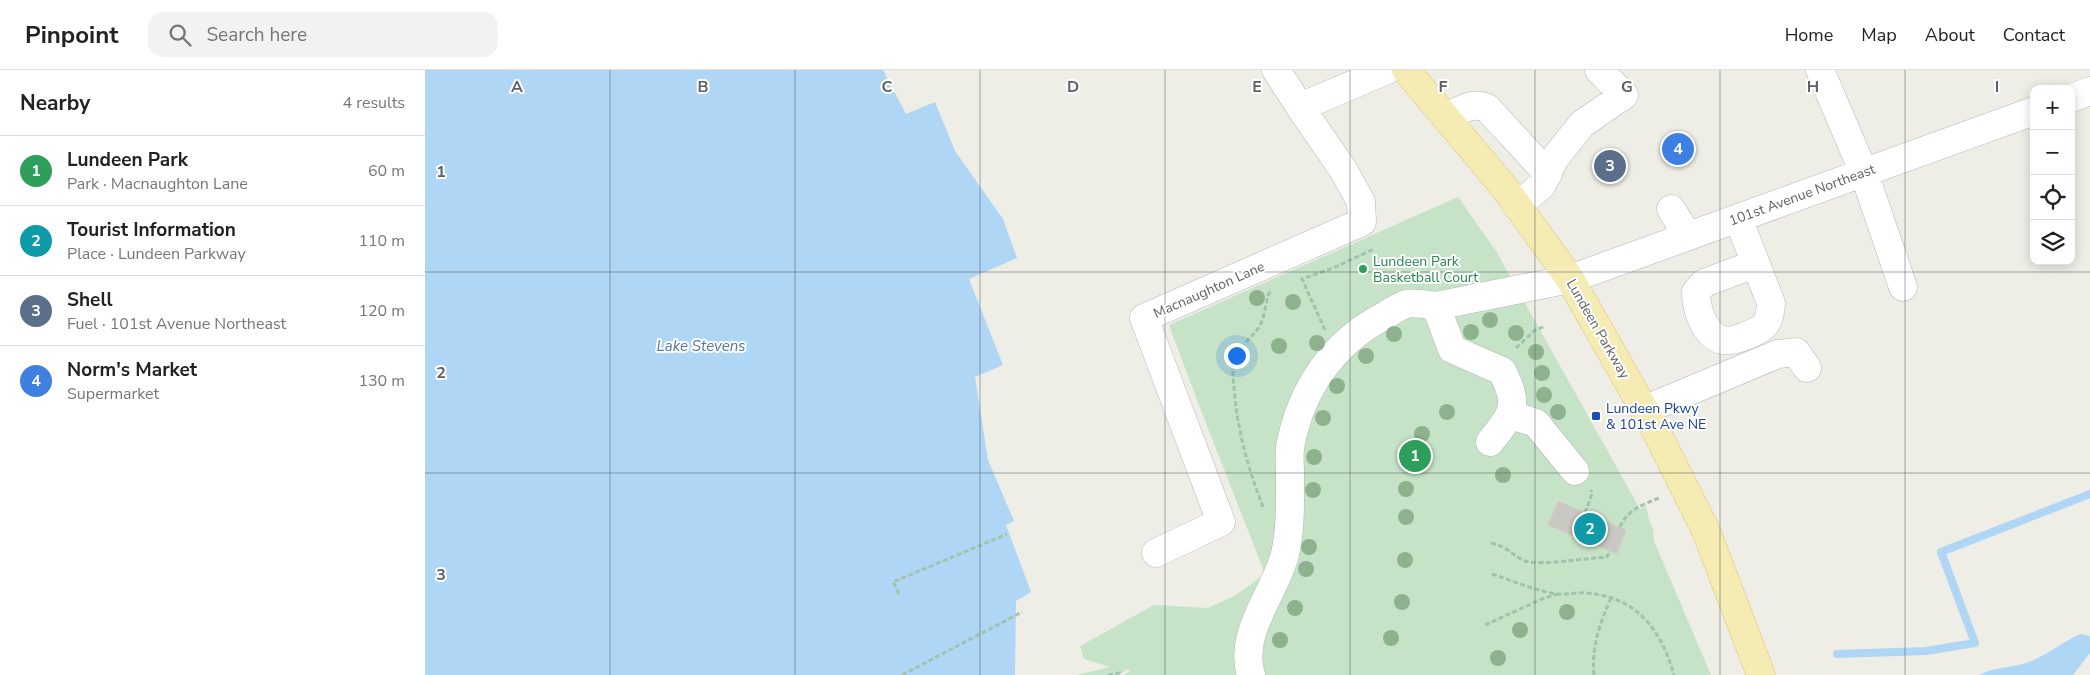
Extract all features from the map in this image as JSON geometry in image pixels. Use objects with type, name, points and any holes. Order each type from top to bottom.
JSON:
[{"type":"main road","name":"Lundeen Parkway","points":[[1406,70],[1517,206],[1570,278],[1644,410],[1706,531],[1761,675]]},
{"type":"street","points":[[1276,70],[1300,107],[1387,70]]},
{"type":"street","points":[[1517,206],[1541,185],[1555,158],[1582,124],[1624,95],[1599,70]]},
{"type":"street","points":[[1820,70],[1864,173],[1903,287]]},
{"type":"street","points":[[2075,97],[2090,91]]},
{"type":"street","points":[[1446,117],[1477,104],[1487,108],[1548,174]]},
{"type":"street","name":"Macnaughton Lane","points":[[1156,553],[1221,522],[1144,318],[1362,222],[1361,202],[1344,171],[1300,107]]},
{"type":"street","name":"101st Avenue Northeast","points":[[1251,675],[1247,662],[1252,630],[1275,583],[1285,554],[1290,524],[1290,449],[1304,401],[1318,374],[1334,353],[1373,322],[1407,304],[1437,306],[1570,278],[2030,112]]},
{"type":"street","points":[[1671,209],[1688,236]]},
{"type":"street","points":[[1739,218],[1755,264]]},
{"type":"street","points":[[1437,306],[1452,349],[1502,371],[1512,390],[1511,415],[1490,442]]},
{"type":"street","points":[[1644,410],[1778,354],[1796,352],[1807,368]]},
{"type":"street","points":[[1511,415],[1536,423],[1575,470]]},
{"type":"path","points":[[1294,282],[1374,250]]},
{"type":"path","points":[[1301,279],[1328,336]]},
{"type":"path","points":[[1265,512],[1247,466],[1235,406],[1233,378],[1235,358],[1246,340],[1258,329],[1264,315],[1269,294],[1273,290]]},
{"type":"path","points":[[1516,348],[1534,331],[1543,327]]},
{"type":"path","points":[[1620,527],[1629,513],[1659,498]]},
{"type":"path","points":[[899,594],[893,582],[1007,534]]},
{"type":"path","points":[[1491,543],[1503,546],[1524,561],[1537,564],[1607,557],[1611,552]]},
{"type":"path","points":[[1492,574],[1559,594]]},
{"type":"path","points":[[1485,626],[1542,599],[1559,594],[1585,593],[1611,598],[1636,610],[1652,626],[1667,651],[1674,675]]},
{"type":"path","points":[[1595,675],[1593,664],[1595,643],[1602,617],[1611,598]]},
{"type":"path","points":[[901,675],[1022,612]]},
{"type":"path","points":[[1108,675],[1120,673],[1121,675]]},
{"type":"green space","points":[[1458,197],[1496,251],[1640,509],[1646,506],[1653,529],[1654,541],[1711,675],[1124,675],[1130,671],[1128,669],[1117,675],[1077,675],[1110,667],[1084,659],[1080,646],[1154,605],[1208,608],[1236,595],[1265,574],[1169,325]]},
{"type":"water","name":"Lake Stevens","points":[[425,70],[883,70],[906,114],[935,102],[955,151],[1003,219],[1017,258],[969,279],[1003,365],[975,377],[988,460],[1014,521],[1006,525],[1031,592],[1016,601],[1015,675],[425,675]]},
{"type":"water","points":[[2081,634],[2090,636],[2090,653],[2073,675],[1980,675],[1991,670],[2029,662]]},
{"type":"building","points":[[1558,501],[1626,530],[1617,554],[1548,525]]},
{"type":"waterway","points":[[1837,654],[1926,651],[1975,643],[1941,552],[2090,494]]},
{"type":"place","name":"Norm's Market","points":[[1678,149]]},
{"type":"place","name":"Shell","points":[[1610,166]]},
{"type":"place","name":"Lundeen Park Basketball Court","points":[[1363,269]]},
{"type":"place","name":"Lundeen Pkwy & 101st Ave NE","points":[[1596,416]]},
{"type":"place","name":"Lundeen Park","points":[[1415,456]]},
{"type":"place","name":"Tourist Information","points":[[1590,529]]}]
